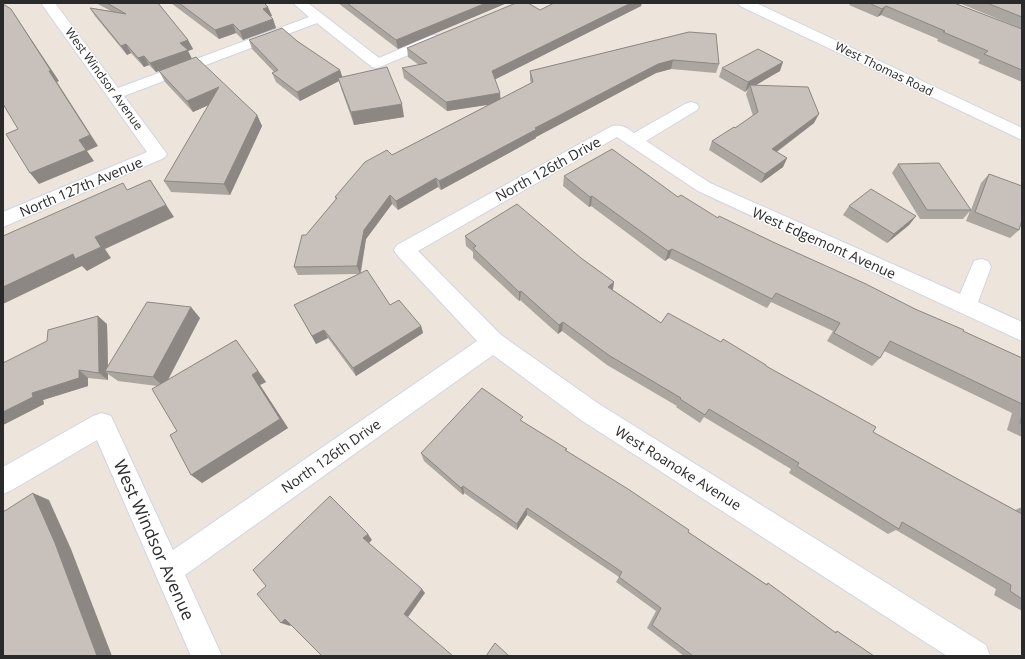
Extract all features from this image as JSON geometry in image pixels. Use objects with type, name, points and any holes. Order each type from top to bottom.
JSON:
[{"type":"street","name":"West Windsor Avenue","points":[[48,3],[158,154]]},
{"type":"street","points":[[300,3],[377,64],[449,33]]},
{"type":"street","name":"West Thomas Road","points":[[745,3],[1022,135]]},
{"type":"street","points":[[115,94],[318,18]]},
{"type":"street","points":[[634,141],[690,107]]},
{"type":"street","name":"North 126th Drive","points":[[404,250],[618,130],[634,141]]},
{"type":"street","name":"West Edgemont Avenue","points":[[634,141],[704,187],[1022,332]]},
{"type":"street","name":"North 127th Avenue","points":[[3,220],[158,154]]},
{"type":"street","name":"West Roanoke Avenue","points":[[404,250],[493,342],[534,373],[590,412],[975,656]]},
{"type":"street","points":[[966,307],[981,267]]},
{"type":"street","name":"North 126th Drive","points":[[168,570],[493,342]]},
{"type":"street","name":"West Windsor Avenue","points":[[3,481],[102,424],[207,656]]},
{"type":"building","points":[[107,3],[158,3],[188,40],[180,43],[188,50],[150,63],[144,56],[138,58],[126,44],[121,46],[90,8],[126,14]]},
{"type":"building","points":[[179,3],[264,3],[268,7],[263,9],[273,19],[240,31],[233,24],[215,30]]},
{"type":"building","points":[[347,3],[486,3],[396,40]]},
{"type":"building","points":[[516,3],[528,3],[540,10],[554,3],[631,3],[492,71],[500,93],[446,102],[402,68],[427,63],[407,48]]},
{"type":"building","points":[[869,3],[954,3],[1022,29],[1022,70],[984,54],[988,51],[943,32],[945,31],[886,6],[882,9]]},
{"type":"building","points":[[987,3],[1022,3],[1022,17]]},
{"type":"building","points":[[3,4],[11,9],[90,135],[79,140],[86,150],[30,173],[6,134],[18,129],[3,104]]},
{"type":"building","points":[[282,28],[297,41],[340,70],[297,92],[272,73],[278,70],[249,40]]},
{"type":"building","points":[[689,32],[716,34],[719,64],[673,60],[658,64],[535,128],[537,129],[439,181],[436,178],[396,201],[390,195],[364,230],[357,266],[294,267],[302,235],[306,235],[337,198],[335,197],[365,162],[387,150],[392,155],[533,82],[530,71]]},
{"type":"building","points":[[758,49],[783,62],[748,82],[722,68]]},
{"type":"building","points":[[196,57],[257,115],[224,184],[164,181],[219,87],[187,101],[159,71]]},
{"type":"building","points":[[387,67],[402,104],[351,112],[338,78]]},
{"type":"building","points":[[750,85],[808,87],[819,114],[772,149],[787,158],[765,174],[712,141],[734,127],[735,128],[758,112]]},
{"type":"building","points":[[612,149],[678,197],[681,195],[718,218],[719,216],[1022,358],[1022,404],[890,341],[880,358],[834,333],[840,323],[776,293],[772,299],[672,249],[668,251],[592,196],[590,197],[564,176]]},
{"type":"building","points":[[939,163],[971,210],[927,210],[898,164]]},
{"type":"building","points":[[989,174],[1022,186],[1022,220],[1019,230],[975,212]]},
{"type":"building","points":[[150,180],[166,205],[95,237],[101,247],[75,259],[73,254],[3,287],[3,236],[123,183],[127,190]]},
{"type":"building","points":[[871,189],[916,216],[894,234],[849,206]]},
{"type":"building","points":[[517,204],[581,258],[614,282],[608,287],[661,323],[668,313],[721,342],[723,339],[766,366],[876,427],[873,432],[1022,514],[1022,599],[1010,591],[1011,585],[902,522],[899,529],[797,466],[799,463],[709,409],[705,415],[680,399],[681,398],[610,356],[563,322],[559,325],[521,291],[519,292],[473,248],[476,246],[465,236]]},
{"type":"building","points":[[367,270],[390,305],[399,300],[421,326],[353,368],[324,330],[312,336],[294,305]]},
{"type":"building","points":[[147,302],[191,307],[153,377],[105,371]]},
{"type":"building","points":[[98,316],[99,373],[79,370],[79,378],[32,393],[33,397],[3,412],[3,363],[47,341],[48,330]]},
{"type":"building","points":[[236,340],[258,371],[252,375],[280,419],[191,475],[170,435],[177,431],[152,389]]},
{"type":"building","points":[[482,388],[523,417],[520,420],[628,489],[689,530],[688,532],[767,585],[768,583],[836,633],[837,631],[874,656],[693,656],[652,625],[661,608],[619,577],[622,572],[527,508],[517,524],[463,486],[461,488],[421,453]]},
{"type":"building","points":[[33,493],[55,543],[97,656],[3,656],[3,512]]},
{"type":"building","points":[[330,496],[368,534],[363,538],[422,589],[404,614],[453,656],[322,656],[285,619],[281,623],[257,594],[266,586],[253,570]]},
{"type":"building","points":[[495,643],[509,656],[486,656]]}]
